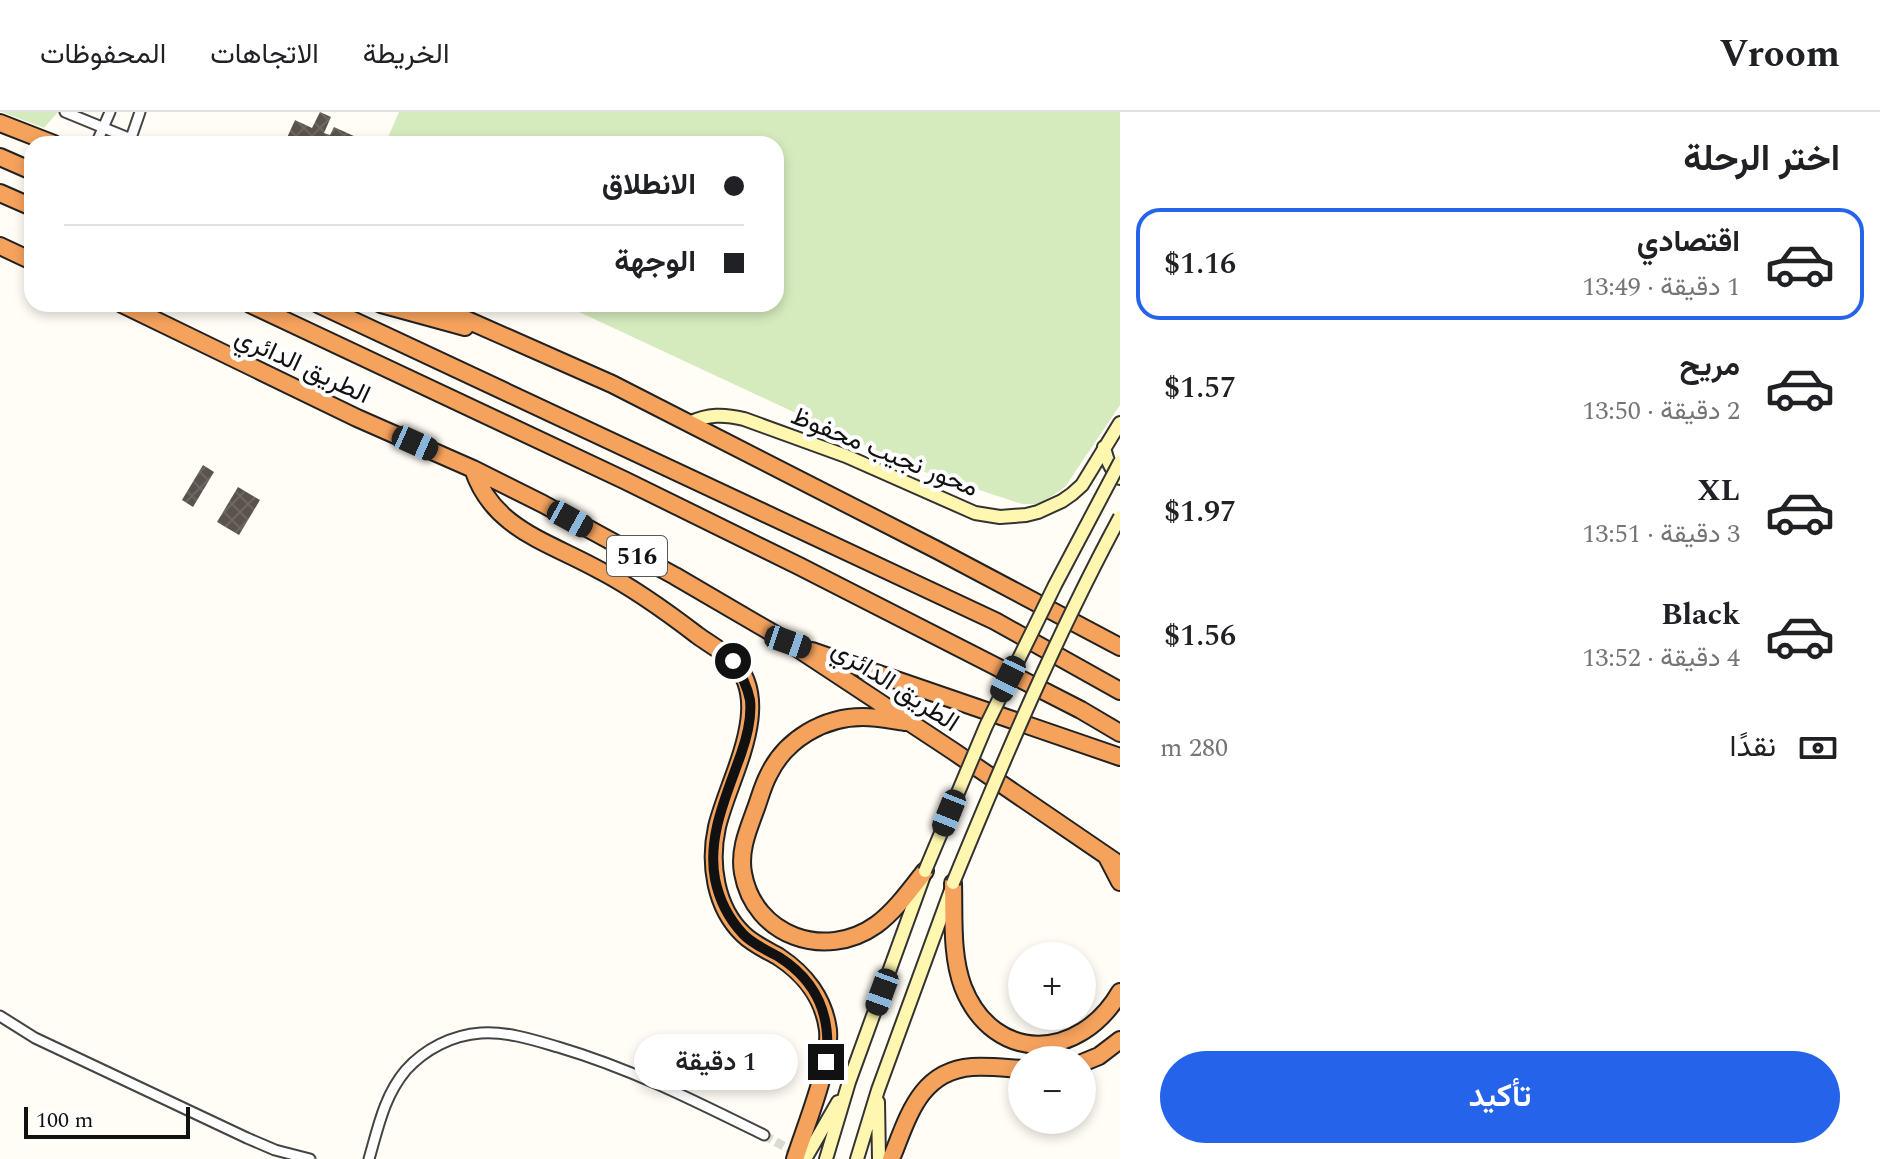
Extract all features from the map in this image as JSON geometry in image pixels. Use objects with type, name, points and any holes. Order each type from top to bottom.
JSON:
[{"type":"highway","points":[[0,123],[33,136]]},
{"type":"highway","points":[[0,157],[24,168]]},
{"type":"highway","points":[[0,193],[24,204]]},
{"type":"highway","points":[[0,246],[24,257]]},
{"type":"highway","name":"الطريق الدائري","points":[[138,312],[357,418],[473,469],[648,562],[788,642],[1113,860]]},
{"type":"highway","name":"الطريق الدائري","points":[[267,312],[799,566],[1081,710],[1120,733]]},
{"type":"highway","points":[[335,312],[995,621],[1120,691]]},
{"type":"highway","points":[[409,312],[501,336]]},
{"type":"highway","points":[[448,312],[612,384],[1115,642]]},
{"type":"highway","points":[[473,469],[487,500],[511,524],[603,571],[647,599],[733,661],[743,679],[749,699],[749,725],[718,822],[713,862],[716,882],[731,919],[744,935],[795,969],[812,988],[824,1011],[828,1028],[826,1062],[795,1159]]},
{"type":"highway","points":[[788,642],[1120,757]]},
{"type":"highway","points":[[910,723],[853,718],[827,723],[803,735],[783,753],[768,775],[744,838],[743,873],[750,895],[771,922],[791,935],[813,942],[836,942],[876,925],[925,871]]},
{"type":"highway","points":[[1113,860],[1120,882]]},
{"type":"highway","points":[[953,883],[959,973],[970,1001],[988,1025],[1024,1043],[1064,1041],[1099,1021],[1120,992]]},
{"type":"highway","points":[[1096,1057],[1120,1040]]},
{"type":"highway","points":[[891,1159],[912,1107],[933,1082],[959,1069],[1008,1068]]},
{"type":"main road","name":"محور نجيب محفوظ","points":[[689,423],[711,415],[744,419],[846,456],[975,513],[1000,517],[1038,512],[1062,501],[1082,485],[1120,423]]},
{"type":"main road","points":[[1104,447],[1108,462],[1120,478]]},
{"type":"main road","points":[[826,1159],[849,1082],[925,871],[986,726],[1120,462]]},
{"type":"main road","points":[[857,1159],[878,1090],[953,883],[1038,681],[1114,536],[1120,517]]},
{"type":"main road","points":[[805,1159],[849,1082]]},
{"type":"main road","points":[[878,1090],[879,1159]]},
{"type":"street","points":[[65,112],[120,136]]},
{"type":"street","points":[[100,136],[110,112]]},
{"type":"street","points":[[132,136],[140,112]]},
{"type":"street","points":[[0,1016],[35,1038],[255,1142],[310,1159]]},
{"type":"street","points":[[369,1159],[384,1107],[406,1071],[436,1047],[459,1037],[483,1033],[539,1041],[602,1060],[660,1084],[764,1135]]},
{"type":"green space","points":[[2,112],[58,112],[44,128]]},
{"type":"green space","points":[[399,112],[1120,112],[1120,405],[1065,487],[1040,504],[1022,504],[916,469],[579,312],[784,312],[784,136],[388,136]]},
{"type":"building","points":[[320,112],[331,117],[324,133],[330,135],[334,127],[354,136],[288,136],[295,120],[312,128]]},
{"type":"building","points":[[203,465],[214,472],[193,507],[182,500]]},
{"type":"building","points":[[238,487],[260,500],[239,535],[217,522]]},
{"type":"tunnel","points":[[764,1135],[799,1155]]},
{"type":"route","points":[[733,661],[747,689],[750,717],[718,822],[713,862],[716,882],[731,919],[744,935],[795,969],[817,995],[828,1028],[826,1062]]}]
